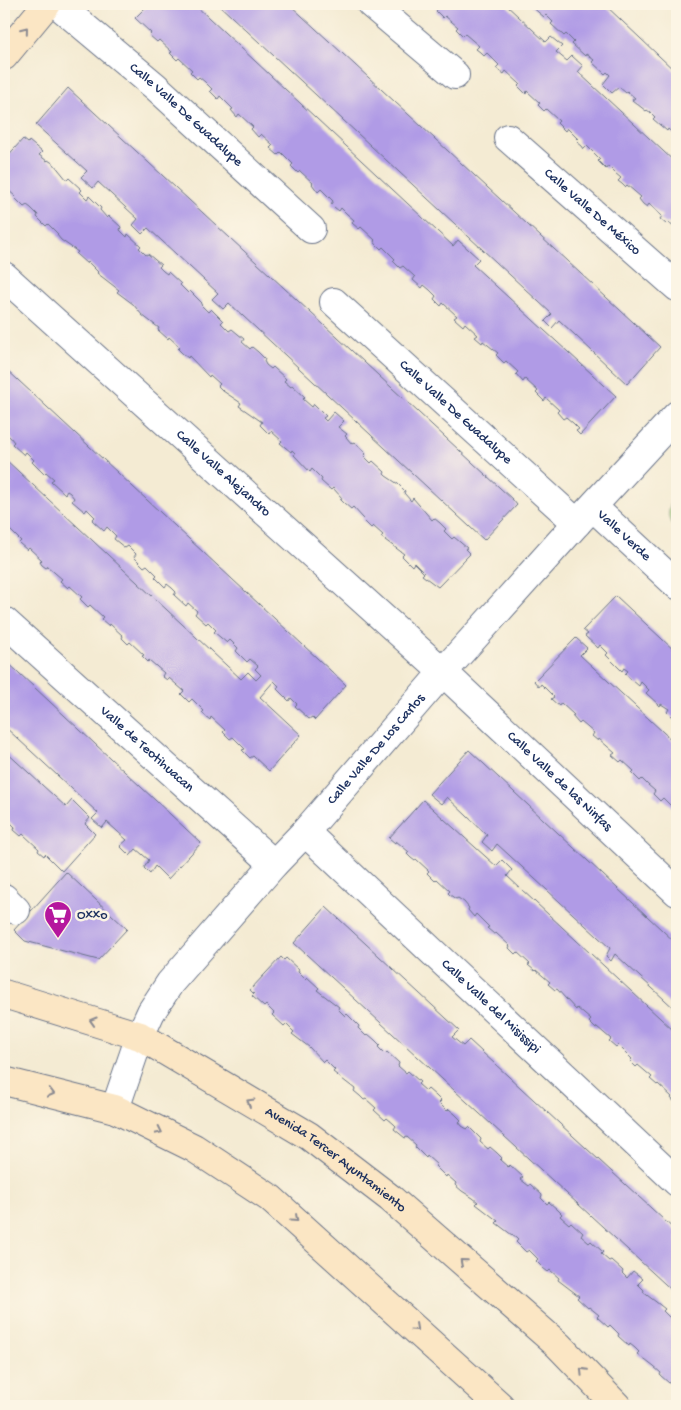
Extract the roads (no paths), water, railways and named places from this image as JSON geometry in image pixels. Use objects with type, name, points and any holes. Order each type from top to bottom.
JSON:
[{"type":"main road","points":[[4,56],[47,4]]},
{"type":"main road","name":"Avenida Tercer Ayuntamiento","points":[[4,994],[140,1036],[309,1136],[390,1198],[558,1345],[617,1406]]},
{"type":"main road","points":[[4,1081],[116,1109],[194,1148],[277,1203],[500,1406]]},
{"type":"street","name":"Calle Valle De Guadalupe","points":[[57,4],[156,88],[311,229]]},
{"type":"street","points":[[371,4],[455,75]]},
{"type":"street","name":"Calle Valle De México","points":[[508,138],[677,287]]},
{"type":"street","name":"Calle Valle Alejandro","points":[[4,276],[443,672]]},
{"type":"street","name":"Calle Valle De Guadalupe","points":[[334,302],[585,515]]},
{"type":"street","name":"Calle Valle De Los Carlos","points":[[116,1109],[140,1036],[151,1012],[170,983],[274,864],[305,832],[443,672],[677,415]]},
{"type":"street","name":"Valle Verde","points":[[585,515],[677,585]]},
{"type":"street","name":"Valle de Teotihuacan","points":[[12,628],[274,864]]},
{"type":"street","name":"Calle Valle de las Ninfas","points":[[443,672],[677,892]]},
{"type":"street","name":"Calle Valle del Misissipi","points":[[305,832],[677,1182]]},
{"type":"place","name":"Oxxo","points":[[58,939]]}]
